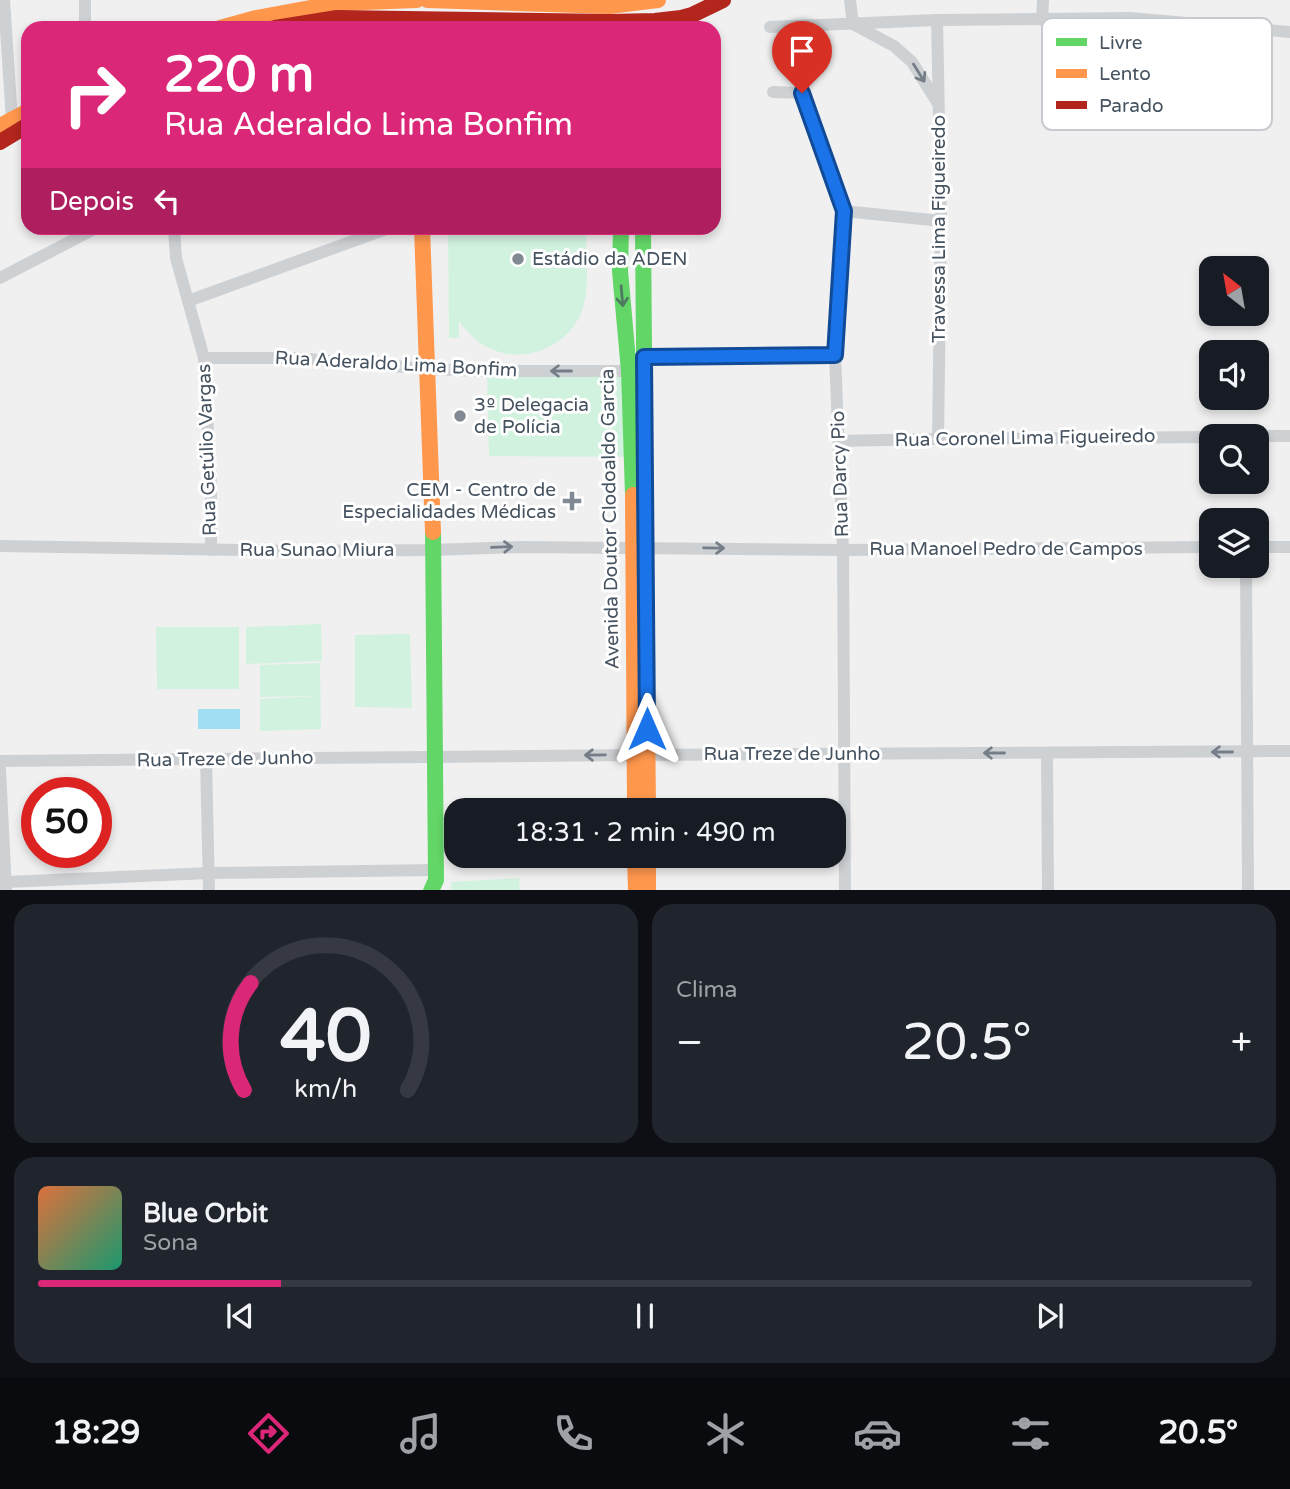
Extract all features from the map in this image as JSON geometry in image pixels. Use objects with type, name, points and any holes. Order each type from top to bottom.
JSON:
[{"type":"street","points":[[0,142],[15,126],[4,0]]},
{"type":"street","points":[[85,0],[85,21]]},
{"type":"street","points":[[248,21],[338,3],[419,0],[421,21]]},
{"type":"street","points":[[427,0],[622,14]]},
{"type":"street","points":[[662,21],[706,10],[723,0]]},
{"type":"street","points":[[850,0],[853,24]]},
{"type":"street","points":[[1042,18],[1043,0]]},
{"type":"street","points":[[466,21],[622,14],[647,1]]},
{"type":"street","points":[[643,21],[647,1]]},
{"type":"street","points":[[318,21],[337,18],[387,21]]},
{"type":"street","points":[[769,27],[937,20],[1042,20]]},
{"type":"street","name":"Travessa Lima Figueiredo","points":[[937,20],[941,221],[938,439]]},
{"type":"street","points":[[894,46],[898,30],[908,21]]},
{"type":"street","points":[[853,24],[894,46],[912,62],[938,103]]},
{"type":"street","points":[[1272,30],[1290,32]]},
{"type":"street","name":"Rua Darcy Pio","points":[[773,92],[802,93],[844,211],[835,355],[843,550],[845,890]]},
{"type":"street","points":[[844,211],[941,221]]},
{"type":"street","points":[[0,278],[83,235]]},
{"type":"street","name":"Rua Getúlio Vargas","points":[[174,235],[176,258],[204,358],[211,485],[211,550]]},
{"type":"street","points":[[188,301],[370,235]]},
{"type":"street","points":[[0,769],[6,887],[209,873],[435,883],[433,550],[429,369],[422,235]]},
{"type":"street","name":"Avenida Doutor Clodoaldo Garcia","points":[[621,235],[620,271],[640,547]]},
{"type":"street","name":"Avenida Doutor Clodoaldo Garcia","points":[[636,798],[641,755],[643,235]]},
{"type":"street","points":[[644,357],[835,355]]},
{"type":"street","name":"Rua Aderaldo Lima Bonfim","points":[[204,358],[295,358],[484,371],[629,371]]},
{"type":"street","points":[[1269,436],[1290,436]]},
{"type":"street","name":"Rua Coronel Lima Figueiredo","points":[[839,441],[1199,437]]},
{"type":"street","name":"Rua Sunao Miura","points":[[0,546],[211,550],[640,547]]},
{"type":"street","name":"Rua Manoel Pedro de Campos","points":[[640,547],[843,550],[1199,547]]},
{"type":"street","points":[[1269,547],[1290,547]]},
{"type":"street","points":[[1246,578],[1248,890]]},
{"type":"street","name":"Rua Treze de Junho","points":[[0,761],[1290,751]]},
{"type":"street","points":[[1047,753],[1048,890]]},
{"type":"street","name":"Avenida Doutor Clodoaldo Garcia","points":[[641,755],[646,798]]},
{"type":"street","points":[[206,759],[209,890]]},
{"type":"street","points":[[635,868],[636,890]]},
{"type":"street","points":[[648,868],[648,890]]},
{"type":"green space","points":[[448,235],[586,235],[587,279],[583,308],[569,332],[558,341],[533,353],[505,353],[486,347],[459,321],[459,338],[449,338]]},
{"type":"green space","points":[[487,376],[626,376],[629,457],[489,456]]},
{"type":"green space","points":[[321,624],[322,661],[246,664],[246,627]]},
{"type":"green space","points":[[156,627],[239,627],[239,689],[157,689]]},
{"type":"green space","points":[[410,634],[412,708],[355,707],[355,635]]},
{"type":"green space","points":[[320,663],[321,729],[260,731],[260,699],[318,696],[260,697],[260,665]]},
{"type":"green space","points":[[519,878],[520,890],[451,890],[451,882]]},
{"type":"water","points":[[198,709],[240,709],[240,729],[198,729]]},
{"type":"traffic: fast","points":[[621,235],[620,271],[629,371],[633,495]]},
{"type":"traffic: fast","points":[[643,235],[647,711]]},
{"type":"traffic: fast","points":[[431,890],[436,880],[433,532]]},
{"type":"traffic: slow","points":[[245,21],[338,3],[417,0]]},
{"type":"traffic: slow","points":[[427,0],[609,6],[658,0]]},
{"type":"traffic: slow","points":[[0,126],[21,115]]},
{"type":"traffic: slow","points":[[422,235],[433,532]]},
{"type":"traffic: slow","points":[[633,495],[635,798]]},
{"type":"traffic: slow","points":[[647,711],[648,798]]},
{"type":"traffic: slow","points":[[635,868],[636,890]]},
{"type":"traffic: slow","points":[[648,868],[648,890]]},
{"type":"traffic: jam","points":[[655,21],[692,15],[723,0]]},
{"type":"traffic: jam","points":[[318,21],[337,18],[541,21]]},
{"type":"traffic: jam","points":[[0,142],[21,129]]},
{"type":"place","name":"Estádio da ADEN","points":[[518,259]]},
{"type":"place","name":"3º Delegacia de Polícia","points":[[460,416]]},
{"type":"place","name":"CEM - Centro de Especialidades Médicas","points":[[572,501]]},
{"type":"route","points":[[647,729],[644,357],[835,355],[844,211],[802,93]]}]
